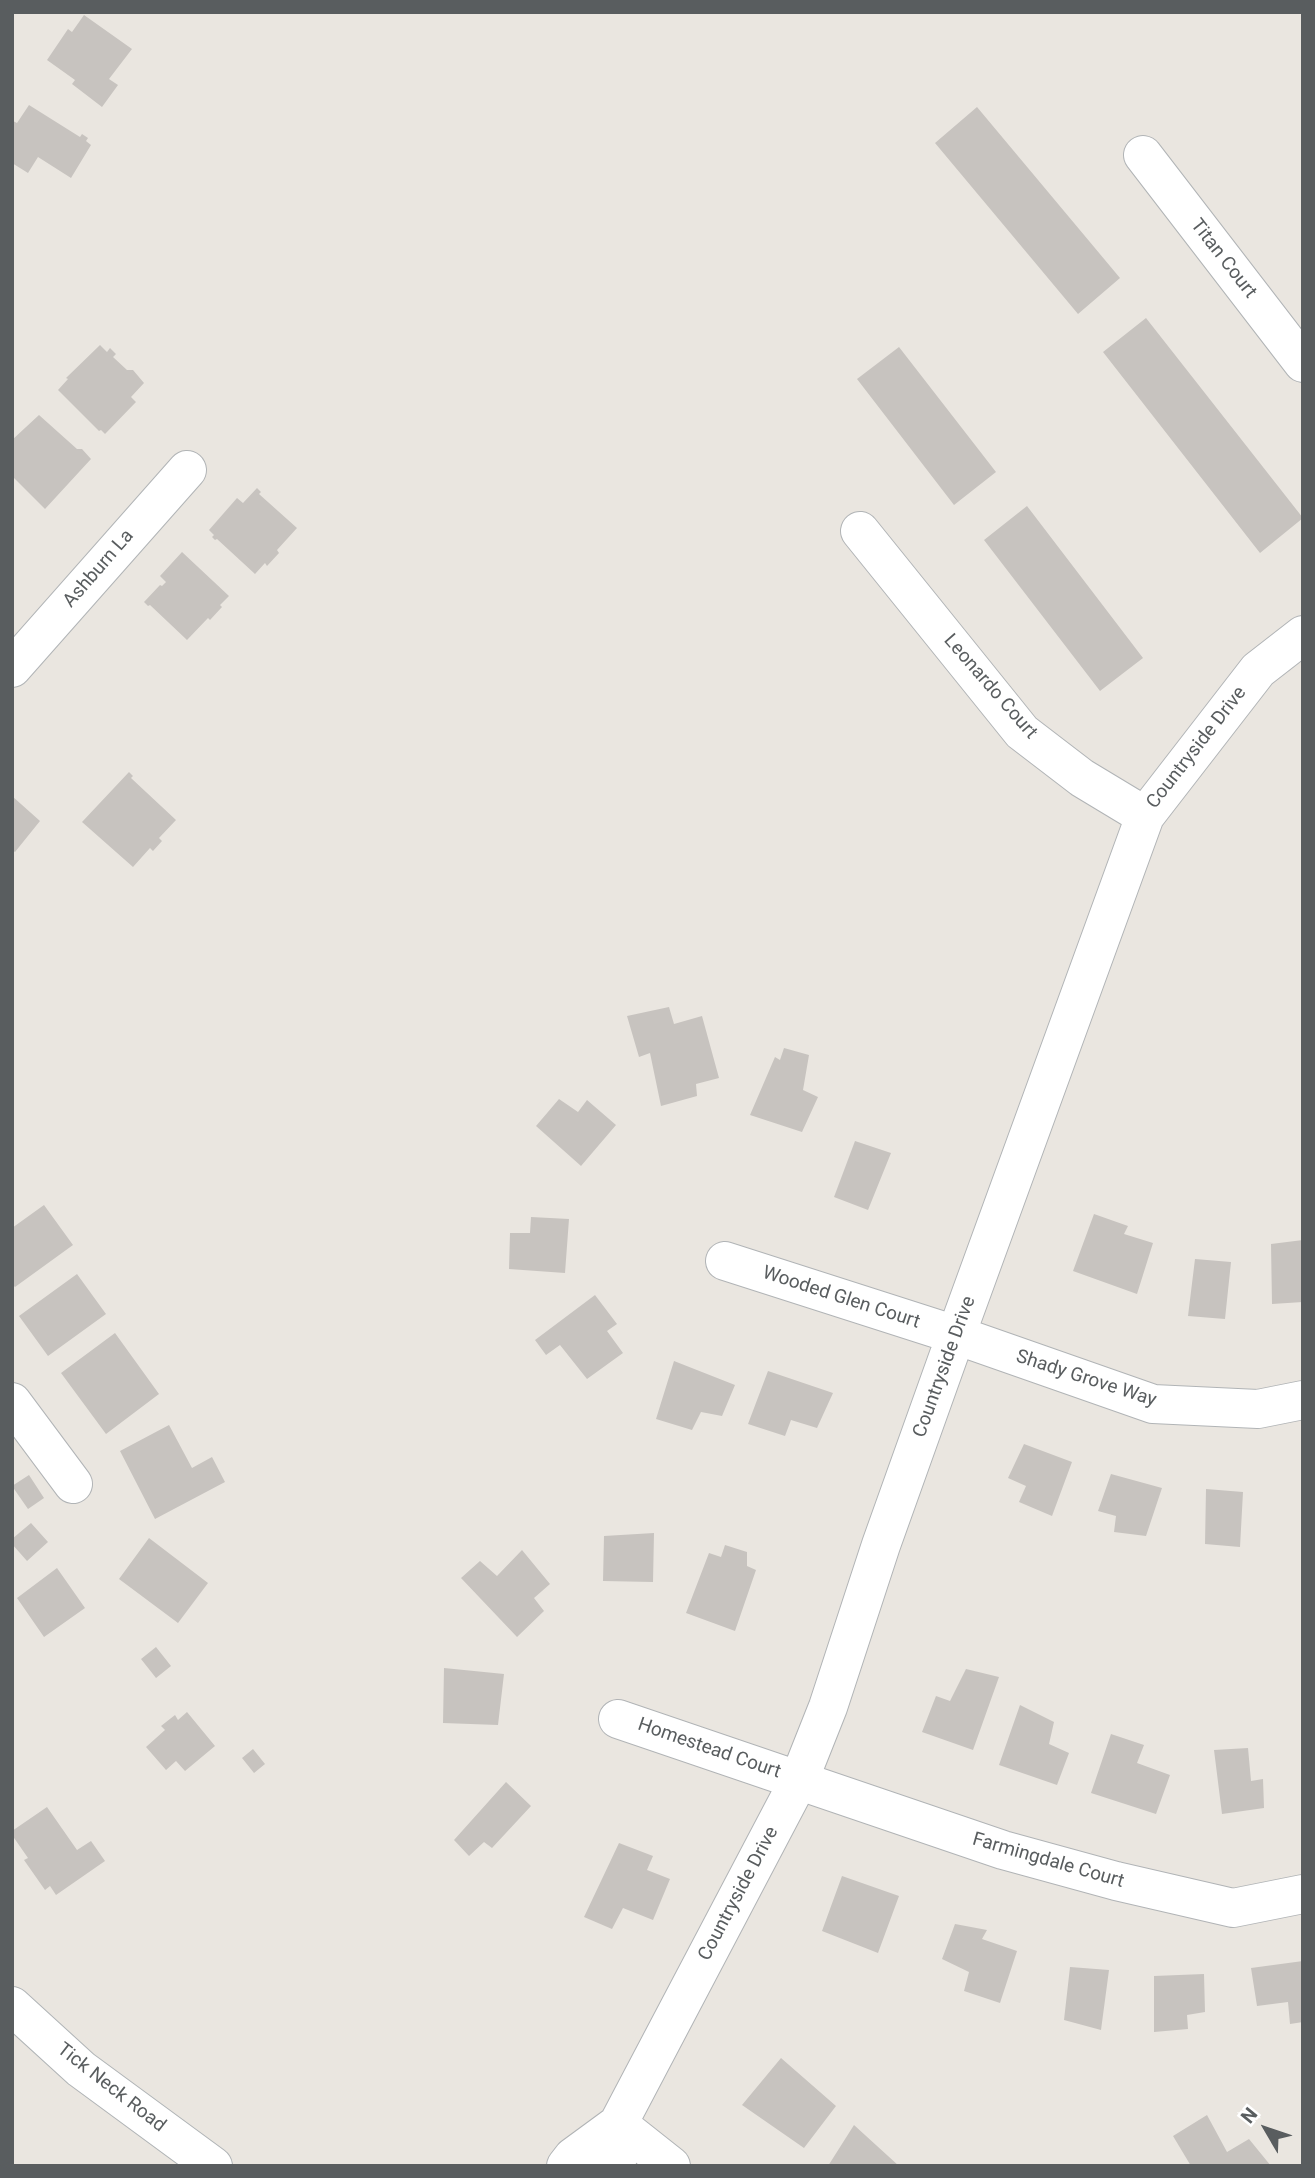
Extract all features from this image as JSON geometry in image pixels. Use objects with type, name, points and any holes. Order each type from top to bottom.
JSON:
[{"type":"street","name":"Titan Court","points":[[1143,155],[1303,363]]},
{"type":"street","name":"Ashburn La","points":[[12,668],[187,470]]},
{"type":"street","name":"Leonardo Court","points":[[860,531],[1022,732],[1082,778],[1145,816]]},
{"type":"street","name":"Countryside Drive","points":[[566,2166],[573,2157],[618,2124],[799,1780],[828,1707],[881,1545],[1145,816],[1258,670],[1303,635]]},
{"type":"street","name":"Wooded Glen Court","points":[[725,1261],[956,1335]]},
{"type":"street","name":"Shady Grove Way","points":[[956,1335],[1153,1404],[1258,1409],[1303,1400]]},
{"type":"street","points":[[12,1402],[73,1484]]},
{"type":"street","name":"Homestead Court","points":[[618,1719],[799,1780]]},
{"type":"street","name":"Farmingdale Court","points":[[799,1780],[1003,1850],[1129,1884],[1233,1908],[1303,1894]]},
{"type":"street","name":"Tick Neck Road","points":[[12,2006],[81,2069],[213,2166]]},
{"type":"street","name":"Countryside Drive","points":[[614,2166],[617,2162],[618,2124]]},
{"type":"street","points":[[618,2124],[671,2166]]},
{"type":"building","points":[[84,15],[132,49],[109,79],[118,85],[102,107],[72,84],[75,80],[47,60],[68,29],[72,32]]},
{"type":"building","points":[[29,105],[80,137],[82,134],[88,138],[86,141],[91,145],[71,178],[38,157],[28,173],[12,163],[12,123],[17,123]]},
{"type":"building","points":[[977,107],[1120,278],[1078,314],[935,143]]},
{"type":"building","points":[[1146,318],[1303,518],[1260,553],[1103,352]]},
{"type":"building","points":[[100,345],[107,352],[110,348],[116,354],[113,357],[127,370],[133,370],[144,383],[131,397],[136,402],[105,434],[58,390],[68,379],[66,378]]},
{"type":"building","points":[[899,347],[996,472],[954,505],[857,379]]},
{"type":"building","points":[[39,415],[91,459],[45,509],[12,476],[12,440]]},
{"type":"building","points":[[257,488],[261,492],[259,494],[297,528],[277,550],[279,553],[255,574],[215,540],[209,530],[237,498],[243,503]]},
{"type":"building","points":[[1027,506],[1143,658],[1100,691],[984,540]]},
{"type":"building","points":[[182,552],[229,596],[210,620],[208,618],[187,640],[144,602],[166,582],[160,576]]},
{"type":"building","points":[[129,772],[133,776],[131,778],[176,820],[159,838],[162,841],[153,851],[150,848],[133,867],[82,822]]},
{"type":"building","points":[[12,796],[40,821],[15,852],[12,850]]},
{"type":"building","points":[[669,1007],[674,1024],[702,1016],[719,1078],[696,1084],[697,1096],[661,1106],[650,1053],[639,1057],[627,1016]]},
{"type":"building","points":[[784,1048],[809,1055],[803,1090],[818,1097],[802,1132],[750,1115],[775,1057],[780,1060]]},
{"type":"building","points":[[559,1099],[578,1112],[587,1100],[616,1125],[581,1166],[536,1126]]},
{"type":"building","points":[[855,1141],[891,1153],[868,1210],[834,1197]]},
{"type":"building","points":[[44,1205],[73,1245],[15,1287],[12,1284],[12,1228]]},
{"type":"building","points":[[1094,1214],[1128,1226],[1124,1234],[1153,1243],[1137,1294],[1073,1271]]},
{"type":"building","points":[[531,1217],[569,1219],[565,1273],[509,1269],[510,1233],[530,1233]]},
{"type":"building","points":[[1303,1240],[1303,1302],[1272,1304],[1271,1244]]},
{"type":"building","points":[[1195,1259],[1231,1262],[1225,1319],[1188,1316]]},
{"type":"building","points":[[77,1274],[106,1314],[48,1356],[19,1316]]},
{"type":"building","points":[[595,1295],[617,1324],[607,1331],[623,1353],[587,1379],[560,1345],[546,1355],[535,1340]]},
{"type":"building","points":[[115,1333],[159,1394],[106,1434],[61,1373]]},
{"type":"building","points":[[674,1361],[735,1385],[722,1416],[701,1412],[692,1430],[656,1419]]},
{"type":"building","points":[[768,1371],[833,1393],[817,1428],[791,1420],[785,1436],[748,1424]]},
{"type":"building","points":[[169,1425],[192,1468],[212,1457],[225,1482],[155,1519],[120,1451]]},
{"type":"building","points":[[1024,1444],[1072,1462],[1052,1516],[1019,1502],[1026,1486],[1008,1478]]},
{"type":"building","points":[[1111,1474],[1162,1488],[1146,1536],[1114,1532],[1116,1516],[1098,1511]]},
{"type":"building","points":[[29,1475],[44,1498],[28,1509],[12,1486]]},
{"type":"building","points":[[1206,1489],[1243,1492],[1240,1547],[1205,1544]]},
{"type":"building","points":[[31,1523],[48,1542],[27,1561],[12,1544],[12,1539]]},
{"type":"building","points":[[654,1533],[653,1582],[603,1581],[604,1536]]},
{"type":"building","points":[[149,1538],[208,1583],[178,1623],[119,1579]]},
{"type":"building","points":[[725,1545],[747,1552],[747,1566],[756,1570],[735,1631],[686,1613],[709,1553],[721,1557]]},
{"type":"building","points":[[522,1550],[550,1584],[534,1598],[544,1611],[517,1637],[461,1578],[480,1561],[497,1576]]},
{"type":"building","points":[[57,1568],[85,1608],[44,1637],[17,1598]]},
{"type":"building","points":[[156,1647],[171,1666],[156,1678],[141,1659]]},
{"type":"building","points":[[444,1668],[504,1674],[498,1725],[443,1723]]},
{"type":"building","points":[[966,1669],[999,1677],[973,1750],[922,1732],[936,1696],[950,1701]]},
{"type":"building","points":[[1020,1705],[1054,1722],[1049,1744],[1069,1753],[1057,1785],[999,1765]]},
{"type":"building","points":[[187,1712],[215,1746],[185,1771],[176,1761],[166,1770],[146,1747],[165,1730],[161,1726],[175,1715],[178,1720]]},
{"type":"building","points":[[1111,1734],[1144,1745],[1137,1763],[1170,1775],[1156,1814],[1091,1793]]},
{"type":"building","points":[[1248,1748],[1251,1781],[1263,1779],[1264,1808],[1222,1814],[1214,1750]]},
{"type":"building","points":[[253,1749],[265,1764],[254,1773],[242,1758]]},
{"type":"building","points":[[506,1782],[531,1806],[492,1848],[484,1842],[469,1856],[454,1840]]},
{"type":"building","points":[[47,1807],[77,1850],[91,1841],[105,1861],[56,1895],[50,1886],[45,1890],[24,1860],[28,1858],[12,1835],[12,1831]]},
{"type":"building","points":[[619,1843],[653,1856],[647,1870],[670,1879],[653,1920],[623,1908],[612,1929],[584,1917]]},
{"type":"building","points":[[842,1876],[899,1896],[878,1953],[822,1931]]},
{"type":"building","points":[[955,1924],[987,1930],[982,1939],[1017,1951],[1000,2003],[964,1991],[969,1972],[942,1959]]},
{"type":"building","points":[[1303,1961],[1303,2022],[1290,2024],[1288,2002],[1257,2006],[1251,1968]]},
{"type":"building","points":[[1070,1967],[1109,1970],[1101,2030],[1064,2020]]},
{"type":"building","points":[[1204,1974],[1205,2012],[1187,2015],[1188,2029],[1154,2032],[1154,1976]]},
{"type":"building","points":[[781,2058],[836,2106],[804,2148],[742,2105]]},
{"type":"building","points":[[1207,2115],[1227,2152],[1249,2139],[1271,2166],[1191,2166],[1173,2136]]},
{"type":"building","points":[[854,2125],[899,2166],[828,2166]]}]
